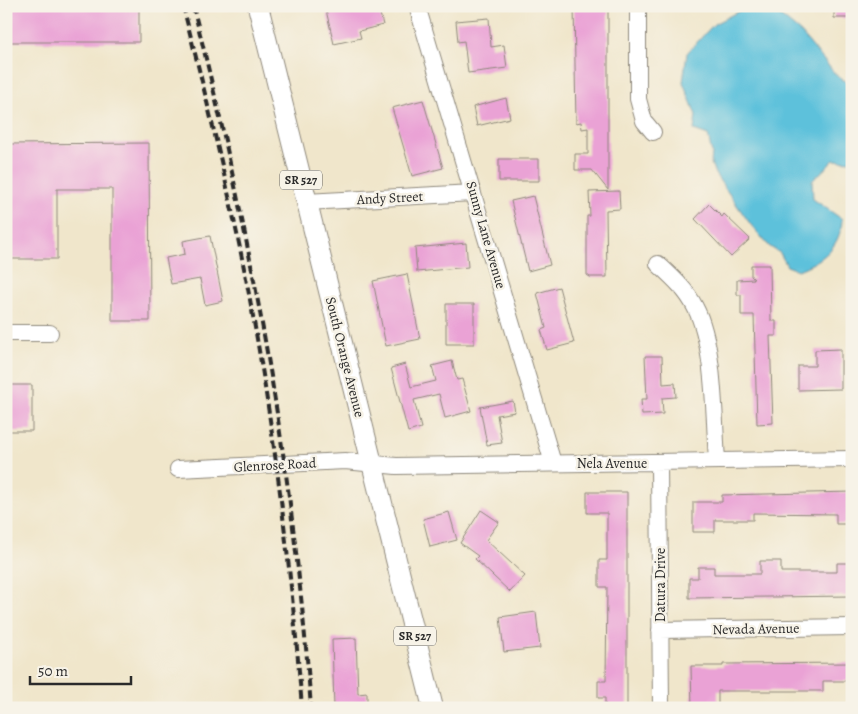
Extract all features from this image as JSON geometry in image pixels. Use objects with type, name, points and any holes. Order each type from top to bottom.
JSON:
[{"type":"main road","name":"South Orange Avenue","points":[[258,6],[433,708]]},
{"type":"street","name":"Sunny Lane Avenue","points":[[417,6],[553,463]]},
{"type":"street","points":[[638,6],[638,99],[644,121],[653,132]]},
{"type":"street","name":"Andy Street","points":[[306,202],[473,193]]},
{"type":"street","points":[[658,264],[679,282],[696,307],[704,331],[710,372],[717,461]]},
{"type":"street","points":[[6,333],[50,332]]},
{"type":"street","name":"Nela Avenue","points":[[372,463],[396,466],[852,459]]},
{"type":"street","name":"Glenrose Road","points":[[178,469],[345,461],[372,463]]},
{"type":"street","name":"Datura Drive","points":[[659,462],[661,708]]},
{"type":"street","name":"Nevada Avenue","points":[[660,630],[852,627]]},
{"type":"water","points":[[771,8],[801,33],[837,76],[852,85],[852,161],[834,160],[812,181],[813,199],[842,219],[841,229],[838,238],[829,252],[815,262],[798,270],[787,266],[780,253],[770,247],[751,225],[715,174],[711,163],[712,154],[708,135],[694,130],[696,115],[683,82],[687,53],[714,24],[743,9]]},
{"type":"building","points":[[6,6],[139,6],[139,42],[6,42]]},
{"type":"building","points":[[325,6],[378,6],[383,25],[359,31],[361,38],[334,44]]},
{"type":"building","points":[[574,6],[608,6],[608,190],[592,170],[575,170],[575,154],[588,154],[588,128],[582,129],[581,122],[576,123]]},
{"type":"building","points":[[834,6],[852,6],[852,18],[834,18]]},
{"type":"building","points":[[489,18],[491,47],[504,45],[507,68],[468,73],[464,41],[458,42],[456,21]]},
{"type":"building","points":[[506,98],[510,118],[477,126],[473,107]]},
{"type":"building","points":[[423,100],[443,168],[412,176],[392,108]]},
{"type":"building","points":[[149,143],[150,321],[112,321],[112,189],[57,189],[57,259],[6,259],[6,144]]},
{"type":"building","points":[[499,159],[539,159],[539,181],[499,181]]},
{"type":"building","points":[[619,191],[620,209],[606,210],[607,277],[590,277],[587,275],[587,216],[590,216],[589,192]]},
{"type":"building","points":[[533,196],[550,265],[528,271],[511,201]]},
{"type":"building","points":[[709,204],[722,217],[724,214],[750,239],[731,257],[695,219]]},
{"type":"building","points":[[210,236],[223,301],[205,305],[200,279],[171,284],[166,258],[185,254],[183,241]]},
{"type":"building","points":[[466,243],[468,267],[417,272],[415,248]]},
{"type":"building","points":[[751,265],[770,265],[771,321],[776,321],[776,336],[770,336],[773,423],[757,424],[754,315],[741,315],[741,295],[737,295],[737,280],[754,279],[751,276]]},
{"type":"building","points":[[407,274],[420,339],[386,346],[373,281]]},
{"type":"building","points":[[559,287],[574,343],[547,350],[541,330],[546,328],[537,293]]},
{"type":"building","points":[[446,304],[474,304],[474,344],[446,344]]},
{"type":"building","points":[[841,349],[841,389],[798,390],[798,366],[815,366],[815,350]]},
{"type":"building","points":[[645,356],[662,356],[663,384],[675,383],[676,397],[662,398],[663,414],[642,415],[641,399],[647,399]]},
{"type":"building","points":[[452,361],[457,380],[462,379],[471,411],[445,418],[439,394],[414,400],[421,428],[408,432],[391,368],[405,364],[411,387],[436,381],[432,366]]},
{"type":"building","points":[[6,385],[32,385],[32,431],[6,431]]},
{"type":"building","points":[[513,401],[515,412],[497,415],[502,443],[487,445],[480,407]]},
{"type":"building","points":[[587,492],[627,492],[627,708],[605,708],[605,698],[598,698],[598,681],[606,681],[607,587],[599,587],[599,560],[607,560],[607,513],[587,513]]},
{"type":"building","points":[[852,492],[852,524],[836,524],[836,514],[753,513],[753,520],[715,520],[715,532],[693,532],[693,502],[722,502],[722,495]]},
{"type":"building","points":[[481,510],[499,522],[486,540],[525,576],[510,592],[475,559],[478,556],[460,543]]},
{"type":"building","points":[[449,512],[457,540],[430,547],[423,519]]},
{"type":"building","points":[[760,561],[781,561],[781,572],[837,572],[837,563],[852,563],[852,596],[689,598],[689,578],[698,578],[698,567],[714,567],[714,574],[760,574]]},
{"type":"building","points":[[536,612],[540,648],[504,652],[500,617]]},
{"type":"building","points":[[356,638],[358,694],[367,693],[367,708],[334,708],[332,639]]},
{"type":"building","points":[[852,663],[852,681],[823,681],[823,691],[718,691],[718,708],[692,708],[691,666]]},
{"type":"railway","points":[[183,6],[226,182],[241,253],[266,393],[281,497],[293,602],[302,708]]},
{"type":"railway","points":[[193,6],[234,181],[252,267],[267,354],[293,530],[311,708]]}]
